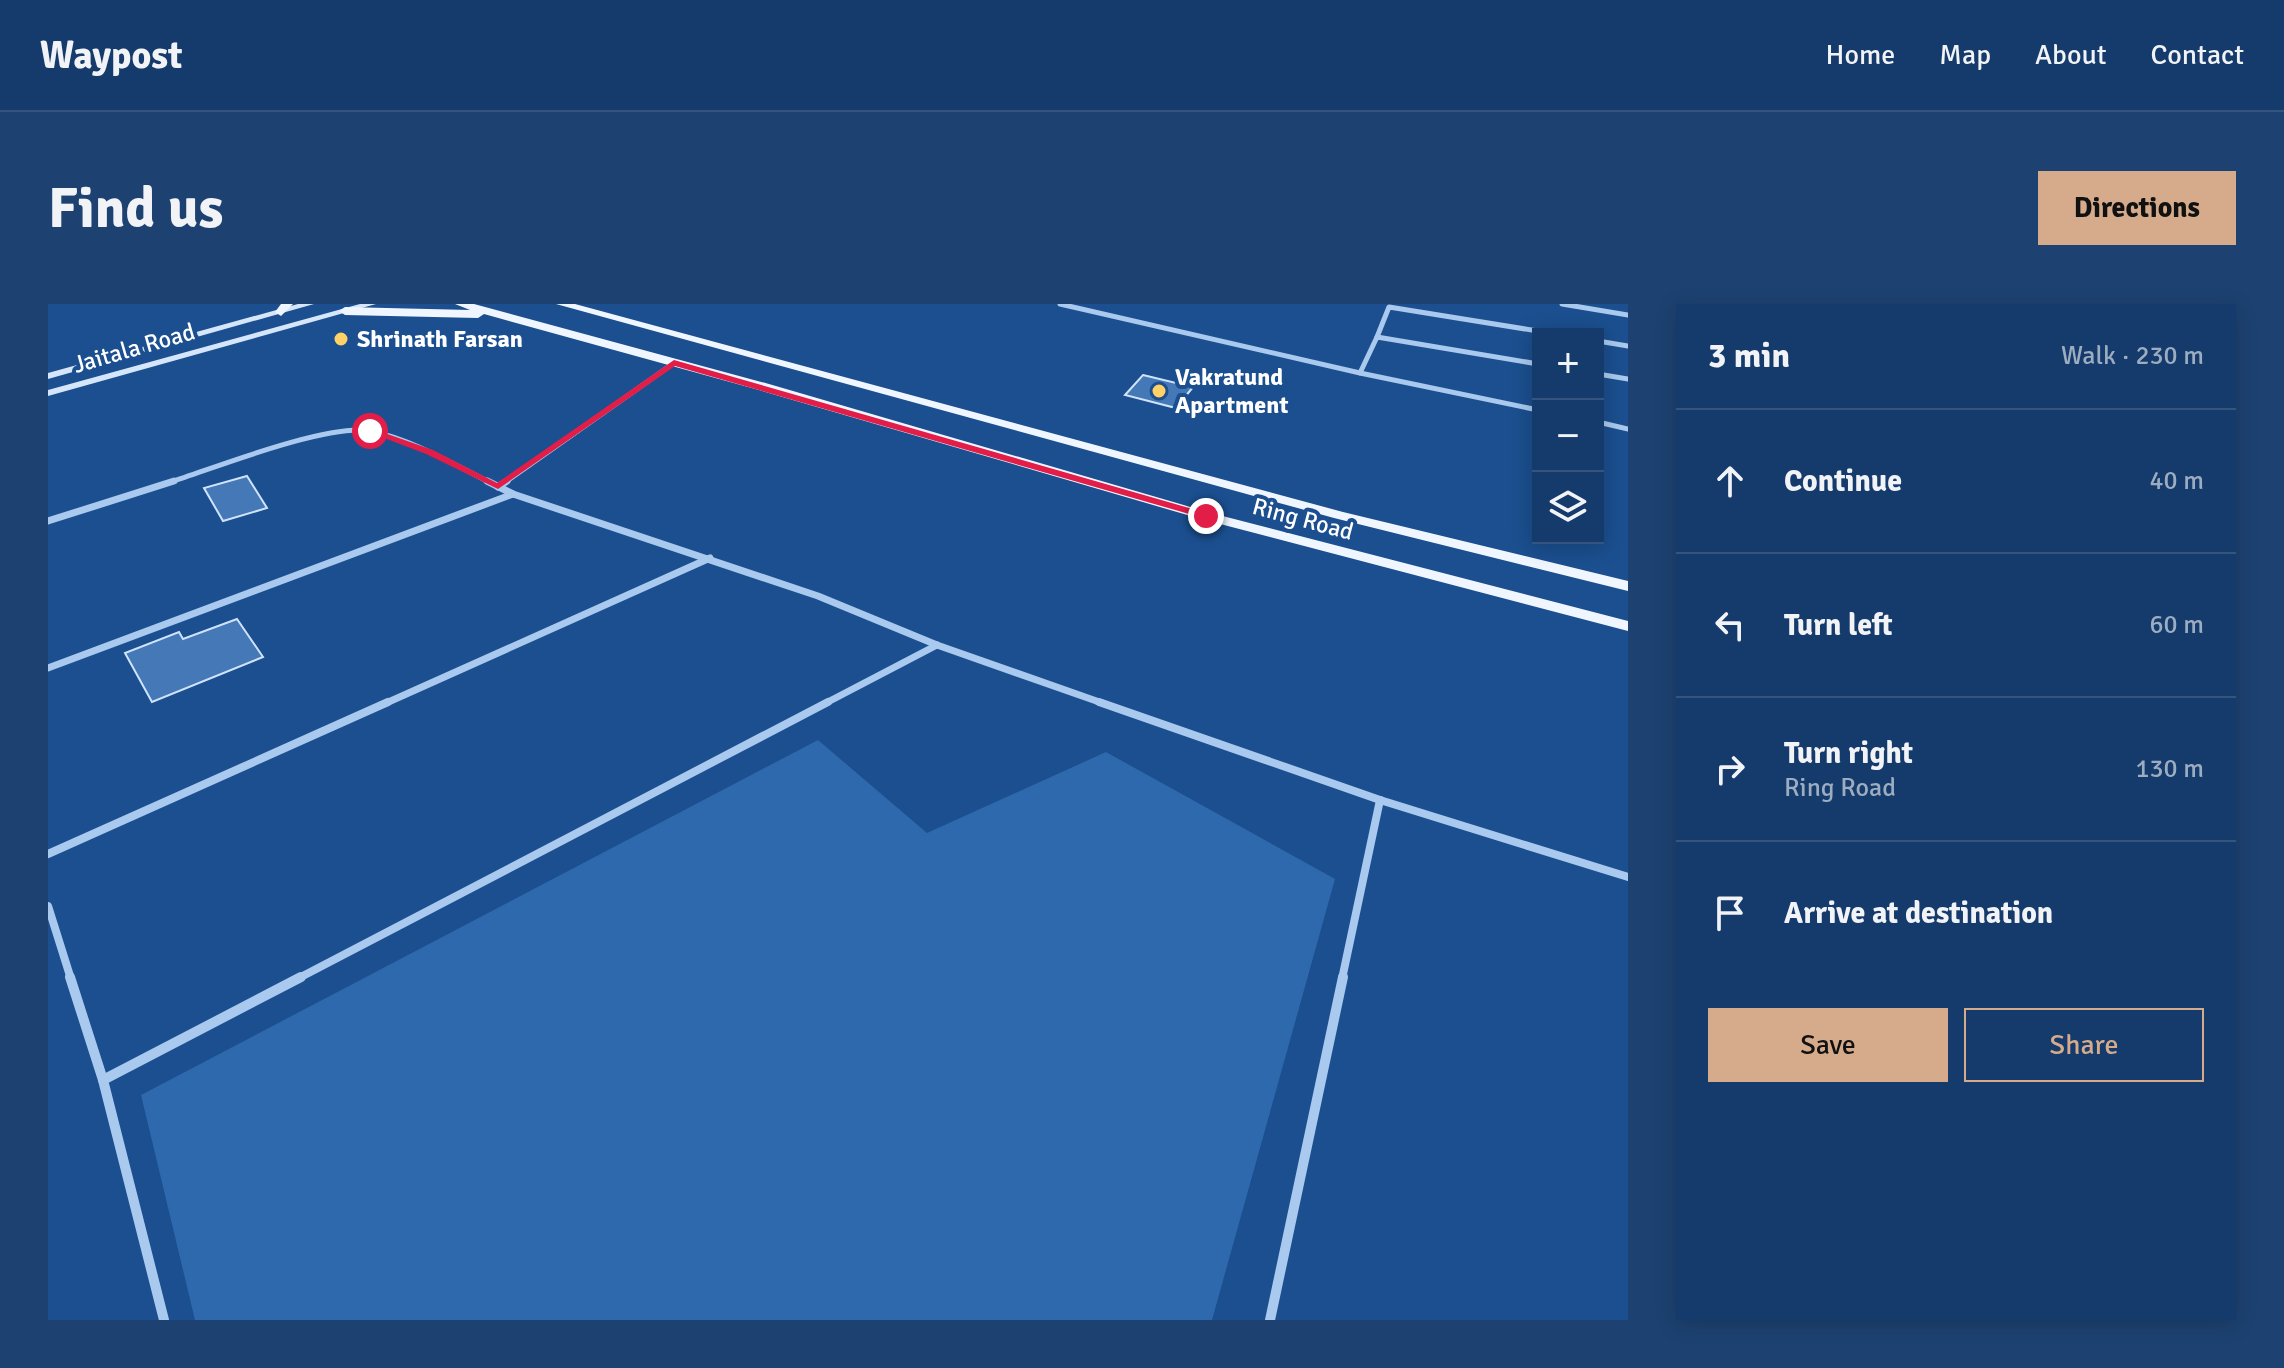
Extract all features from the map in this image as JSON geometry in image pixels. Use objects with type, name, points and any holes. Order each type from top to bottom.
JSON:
[{"type":"main road","name":"Jaitala Road","points":[[48,376],[284,308],[309,304]]},
{"type":"main road","name":"Jaitala Road","points":[[48,393],[371,304]]},
{"type":"main road","name":"Ring Road","points":[[461,304],[1206,516],[1628,626]]},
{"type":"main road","points":[[562,304],[1323,511],[1628,586]]},
{"type":"main road","points":[[345,311],[498,314]]},
{"type":"street","points":[[1060,304],[1532,409]]},
{"type":"street","points":[[1562,304],[1628,315]]},
{"type":"street","points":[[1360,373],[1389,307],[1532,330]]},
{"type":"street","points":[[1377,337],[1532,363]]},
{"type":"street","points":[[1604,342],[1628,346]]},
{"type":"street","points":[[498,487],[674,363]]},
{"type":"street","points":[[1604,375],[1628,379]]},
{"type":"street","points":[[1604,423],[1628,429]]},
{"type":"street","points":[[48,521],[338,431],[370,431],[430,452],[513,494],[818,596],[937,645],[1380,800],[1628,877]]},
{"type":"street","points":[[48,668],[513,494]]},
{"type":"street","points":[[48,854],[710,558]]},
{"type":"street","points":[[103,1080],[937,645]]},
{"type":"street","points":[[1270,1320],[1380,800]]},
{"type":"street","points":[[48,906],[103,1080],[164,1320]]},
{"type":"shaded area","points":[[818,740],[927,833],[1106,752],[1335,879],[1212,1320],[195,1320],[141,1095]]},
{"type":"building","name":"Vakratund Apartment","points":[[1143,375],[1193,387],[1176,408],[1125,395]]},
{"type":"building","points":[[247,476],[267,508],[223,521],[204,488]]},
{"type":"building","points":[[237,619],[263,657],[152,702],[125,653],[179,632],[183,639]]},
{"type":"place","name":"Shrinath Farsan","points":[[341,339]]},
{"type":"place","name":"Vakratund Apartment","points":[[1159,391]]},
{"type":"route","points":[[370,431],[430,452],[498,487],[674,363],[1206,516]]}]
